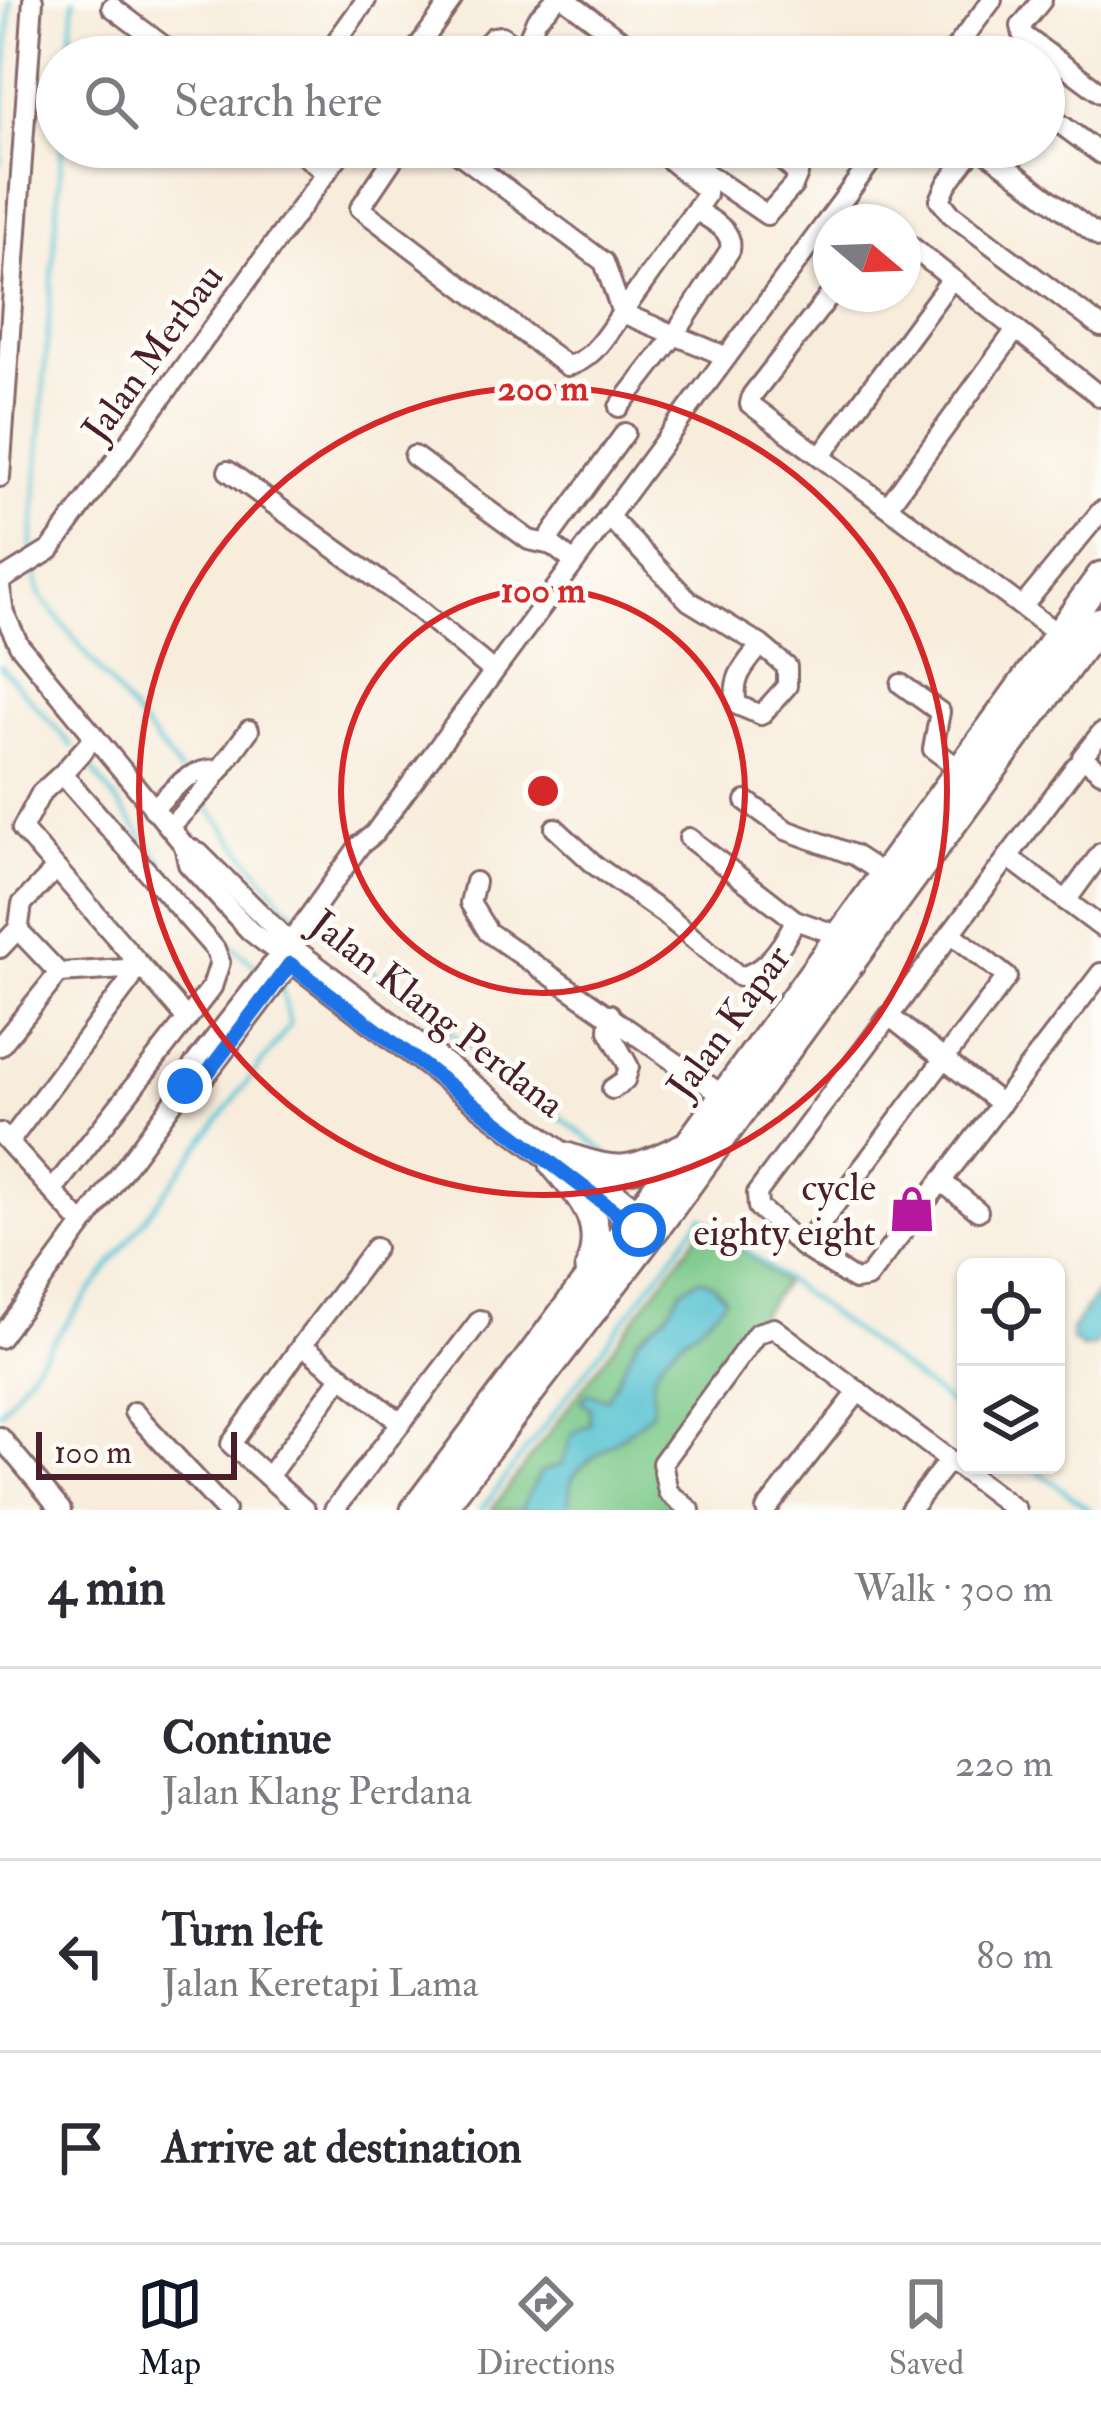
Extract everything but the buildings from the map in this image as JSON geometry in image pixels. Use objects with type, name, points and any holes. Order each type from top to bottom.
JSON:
[{"type":"highway","name":"Jalan Kapar","points":[[415,1510],[580,1291],[644,1224],[686,1147],[1101,576]]},
{"type":"highway","name":"Jalan Kapar","points":[[440,1510],[644,1224],[1101,620]]},
{"type":"highway","points":[[560,1161],[623,1172],[686,1147]]},
{"type":"highway","points":[[560,1161],[592,1214],[596,1232],[596,1251],[580,1291]]},
{"type":"street","points":[[0,477],[33,0]]},
{"type":"street","points":[[341,36],[366,0]]},
{"type":"street","points":[[426,36],[452,0]]},
{"type":"street","points":[[530,36],[536,20],[555,0]]},
{"type":"street","points":[[567,0],[615,36]]},
{"type":"street","points":[[965,36],[992,0]]},
{"type":"street","points":[[1024,36],[1022,26],[1042,0]]},
{"type":"street","points":[[112,7],[150,36]]},
{"type":"street","points":[[1065,66],[1101,93]]},
{"type":"street","points":[[1065,127],[1101,154]]},
{"type":"street","points":[[320,168],[326,173]]},
{"type":"street","name":"Jalan Merbau","points":[[0,584],[50,550],[330,168]]},
{"type":"street","points":[[387,168],[360,208],[567,365],[592,353],[696,210],[706,190],[679,168]]},
{"type":"street","points":[[478,168],[604,262],[622,313],[725,356]]},
{"type":"street","points":[[701,168],[767,215],[794,186],[798,175],[790,168]]},
{"type":"street","points":[[0,1338],[185,1086],[206,1075],[320,911],[360,844],[374,834],[866,168]]},
{"type":"street","points":[[959,168],[940,200],[952,214],[1101,327]]},
{"type":"street","points":[[1006,168],[1101,238]]},
{"type":"street","points":[[619,407],[674,336],[730,250],[728,232],[696,210]]},
{"type":"street","points":[[921,255],[1101,397]]},
{"type":"street","points":[[821,456],[952,280]]},
{"type":"street","points":[[817,312],[752,395],[750,404],[1058,634]]},
{"type":"street","points":[[888,506],[1016,331]]},
{"type":"street","points":[[546,542],[625,433]]},
{"type":"street","points":[[414,456],[529,540],[546,542],[574,562]]},
{"type":"street","points":[[228,471],[418,608],[493,670]]},
{"type":"street","points":[[1023,606],[1101,512]]},
{"type":"street","points":[[608,516],[689,601],[761,645]]},
{"type":"street","name":"Jalan Klang Perdana","points":[[0,584],[4,613],[19,645],[184,844],[188,864],[250,931],[644,1224]]},
{"type":"street","points":[[901,684],[940,712],[933,749],[961,770]]},
{"type":"street","points":[[170,827],[250,730]]},
{"type":"street","points":[[1101,733],[757,1192],[758,1207],[803,1247],[855,1280],[867,1278],[1101,973]]},
{"type":"street","points":[[93,739],[41,793],[22,829],[135,969],[187,1019]]},
{"type":"street","points":[[1079,762],[1101,772]]},
{"type":"street","points":[[152,808],[200,769],[221,769]]},
{"type":"street","points":[[52,1191],[187,1019],[219,974],[220,962],[215,950],[62,774]]},
{"type":"street","points":[[746,801],[786,830],[854,855],[885,875]]},
{"type":"street","points":[[555,829],[740,977],[756,973],[768,962],[795,920]]},
{"type":"street","points":[[688,838],[795,920],[840,936]]},
{"type":"street","points":[[1066,901],[1101,853]]},
{"type":"street","points":[[1008,857],[1101,927]]},
{"type":"street","points":[[0,948],[18,932],[22,904],[56,869]]},
{"type":"street","points":[[475,882],[470,903],[488,932],[724,1096]]},
{"type":"street","points":[[18,932],[59,973]]},
{"type":"street","points":[[803,1247],[1007,977],[951,933]]},
{"type":"street","points":[[0,1046],[59,973],[135,969]]},
{"type":"street","points":[[83,1225],[4,1138],[135,969]]},
{"type":"street","points":[[892,1011],[1001,1104]]},
{"type":"street","points":[[610,1014],[609,1031],[629,1067],[625,1080],[612,1090]]},
{"type":"street","points":[[941,1181],[978,1211]]},
{"type":"street","points":[[305,1510],[231,1444],[375,1248]]},
{"type":"street","points":[[341,1507],[480,1320]]},
{"type":"street","points":[[690,1510],[668,1492],[662,1463],[757,1333],[774,1328],[1016,1510]]},
{"type":"street","points":[[302,1345],[401,1423]]},
{"type":"street","points":[[268,1478],[342,1376]]},
{"type":"street","points":[[766,1510],[859,1391]]},
{"type":"street","points":[[134,1412],[225,1510]]},
{"type":"street","points":[[1,1440],[59,1509]]},
{"type":"street","points":[[910,1510],[949,1460]]},
{"type":"street","points":[[400,1510],[429,1477],[447,1468]]},
{"type":"green space","points":[[707,1222],[784,1283],[655,1453],[666,1499],[679,1510],[491,1510]]},
{"type":"water","points":[[700,1279],[712,1283],[725,1298],[659,1364],[651,1412],[575,1474],[566,1510],[520,1510],[541,1472],[562,1464],[572,1434],[590,1424],[590,1408],[581,1401],[588,1393],[607,1399],[638,1338],[667,1314],[682,1289]]},
{"type":"water","points":[[1101,1288],[1101,1338],[1093,1347],[1082,1348],[1072,1341],[1071,1330]]},
{"type":"waterway","points":[[0,164],[11,0]]},
{"type":"waterway","points":[[71,36],[74,0]]},
{"type":"waterway","points":[[31,554],[60,168]]},
{"type":"waterway","points":[[33,565],[39,594],[181,773]]},
{"type":"waterway","points":[[0,666],[72,746]]},
{"type":"waterway","points":[[89,765],[218,936],[260,969]]},
{"type":"waterway","points":[[203,801],[286,906],[300,916]]},
{"type":"waterway","points":[[309,923],[608,1154]]},
{"type":"waterway","points":[[0,1412],[290,1025],[282,988]]},
{"type":"waterway","points":[[481,1510],[702,1217],[957,1409]]},
{"type":"waterway","points":[[1042,1474],[1090,1510]]},
{"type":"place","name":"cycle eighty eight","points":[[912,1209]]},
{"type":"route","points":[[185,1086],[206,1075],[290,964],[639,1230]]}]
